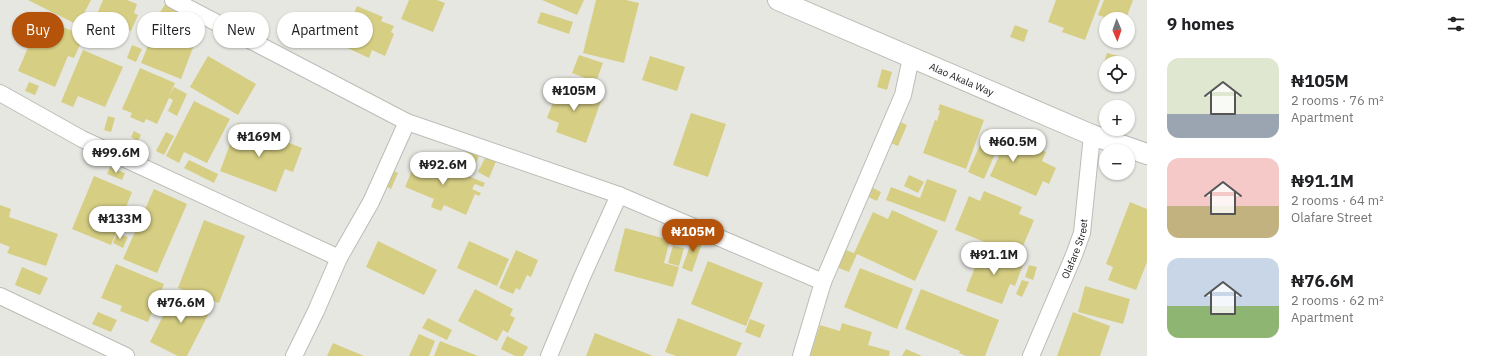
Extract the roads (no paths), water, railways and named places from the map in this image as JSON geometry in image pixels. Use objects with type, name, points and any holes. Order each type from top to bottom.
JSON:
[{"type":"street","name":"Alao Akala Way","points":[[778,0],[1092,134],[1147,154]]},
{"type":"street","points":[[179,1],[406,122],[619,195],[823,282]]},
{"type":"street","points":[[801,356],[823,282],[902,95],[911,58]]},
{"type":"street","points":[[0,93],[82,139],[339,258]]},
{"type":"street","points":[[294,356],[316,311],[339,258],[371,202],[406,122]]},
{"type":"street","name":"Olafare Street","points":[[1031,356],[1074,255],[1082,232],[1092,134]]},
{"type":"street","points":[[549,356],[582,277],[619,195]]},
{"type":"street","points":[[0,296],[126,356]]}]
